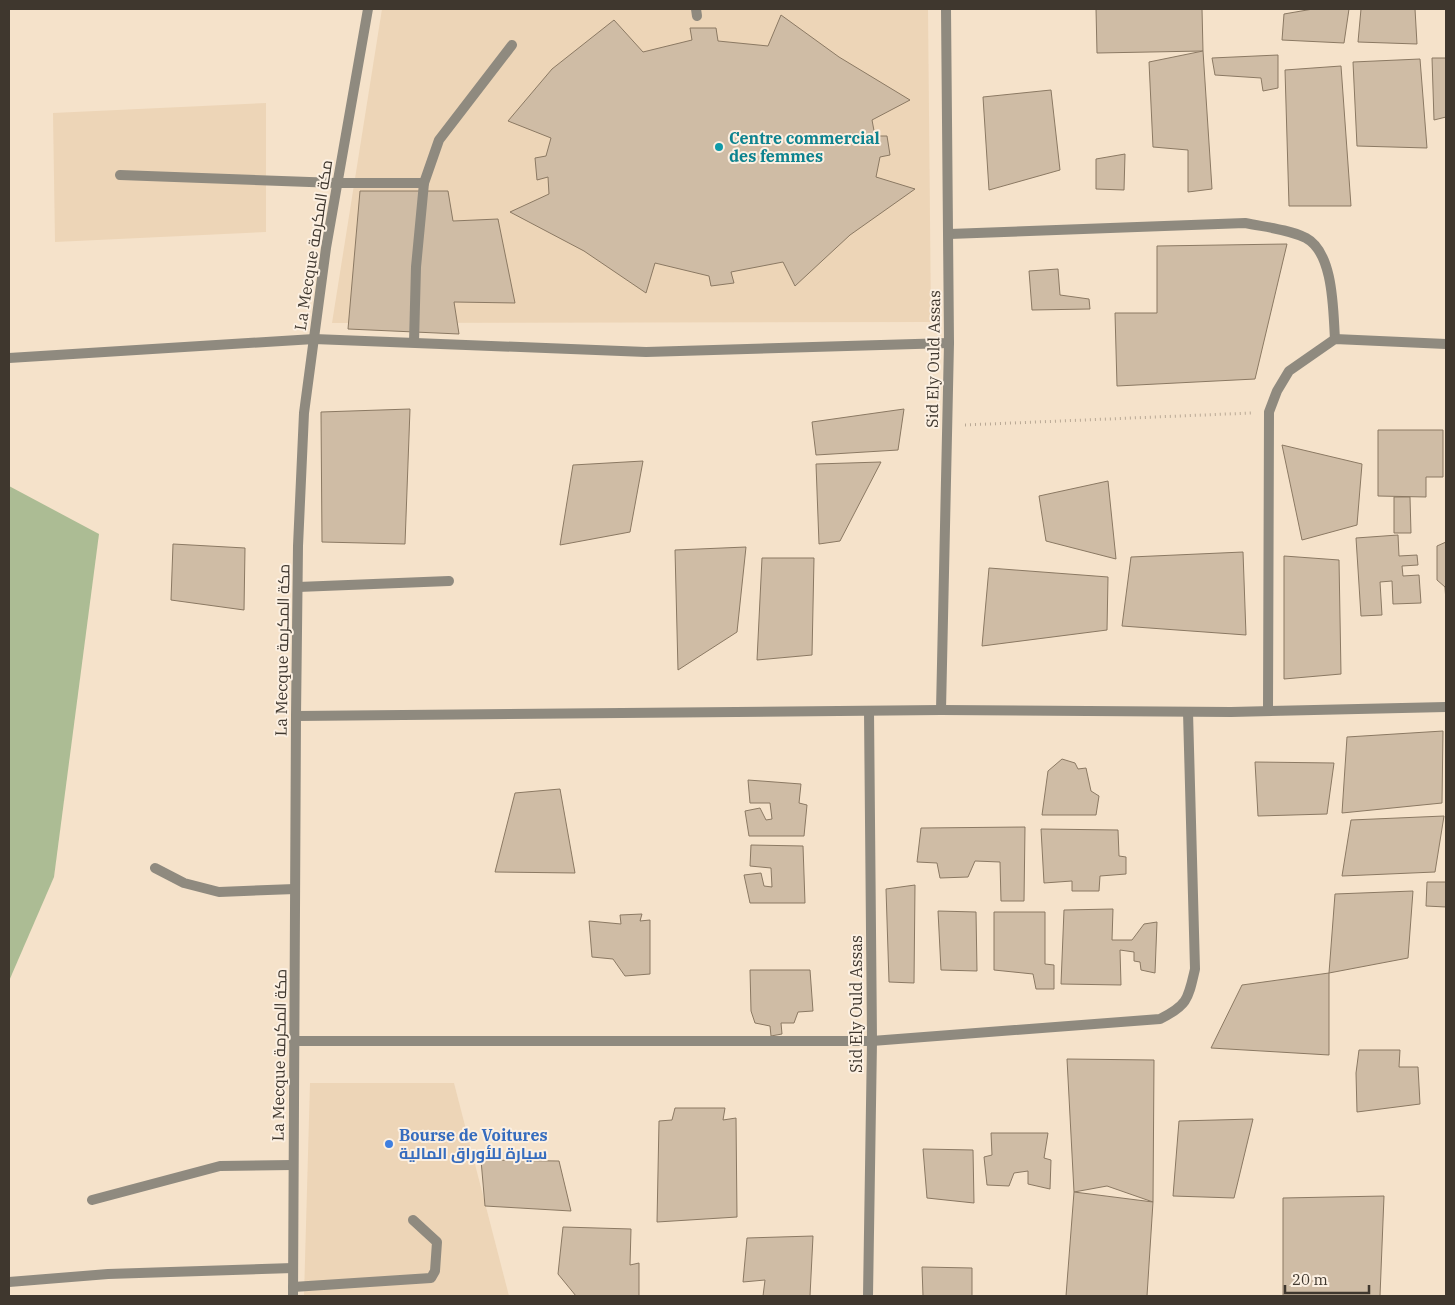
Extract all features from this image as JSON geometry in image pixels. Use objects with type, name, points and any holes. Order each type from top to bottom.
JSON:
[{"type":"street","name":"La Mecque مكة المكرمة","points":[[293,1292],[292,1164],[296,716],[304,413],[326,248],[368,9]]},
{"type":"street","name":"Sid Ely Ould Assas","points":[[941,710],[949,343],[949,234],[944,57],[946,9]]},
{"type":"street","points":[[414,342],[416,267],[424,183],[439,140],[512,45]]},
{"type":"street","points":[[120,175],[337,183],[424,183]]},
{"type":"street","points":[[949,234],[1245,223],[1274,229],[1306,238],[1319,249],[1325,261],[1332,296],[1335,339]]},
{"type":"street","points":[[9,358],[314,339],[646,352],[949,343]]},
{"type":"street","points":[[1268,711],[1269,412],[1277,390],[1289,371],[1335,339],[1446,344]]},
{"type":"street","points":[[298,587],[449,581]]},
{"type":"street","points":[[296,716],[941,710],[1188,712],[1446,707]]},
{"type":"street","name":"Sid Ely Ould Assas","points":[[868,1296],[872,1041],[869,711]]},
{"type":"street","points":[[294,1041],[872,1041],[1160,1019],[1179,1010],[1189,996],[1195,969],[1188,712]]},
{"type":"street","points":[[155,868],[184,883],[219,892],[295,889]]},
{"type":"street","points":[[92,1200],[220,1166],[292,1164]]},
{"type":"street","points":[[293,1292],[431,1278],[435,1271],[437,1242],[413,1220]]},
{"type":"street","points":[[9,1282],[108,1274],[293,1268]]},
{"type":"path","points":[[947,425],[1269,412]]},
{"type":"shaded area","points":[[382,9],[928,9],[931,322],[332,323]]},
{"type":"shaded area","points":[[266,103],[266,232],[55,242],[53,113]]},
{"type":"shaded area","name":"Bourse de Voitures سيارة للأوراق المالية","points":[[310,1083],[454,1083],[509,1296],[304,1296]]},
{"type":"green space","points":[[9,486],[99,534],[54,877],[9,981]]},
{"type":"building","points":[[1096,9],[1202,9],[1203,51],[1097,53]]},
{"type":"building","points":[[1313,9],[1349,9],[1344,43],[1282,40],[1284,14]]},
{"type":"building","points":[[1361,9],[1415,9],[1417,44],[1358,42]]},
{"type":"building","name":"Centre commercial des femmes","points":[[781,15],[839,57],[910,100],[872,120],[875,136],[887,136],[890,155],[880,157],[876,177],[915,189],[850,235],[795,286],[783,262],[731,272],[734,283],[711,286],[709,276],[655,263],[646,293],[584,251],[510,212],[549,194],[548,177],[537,180],[535,158],[546,156],[551,138],[508,121],[552,69],[614,20],[643,52],[692,40],[690,28],[716,28],[718,41],[768,46]]},
{"type":"building","points":[[1203,51],[1212,189],[1188,192],[1188,150],[1153,147],[1149,62]]},
{"type":"building","points":[[1278,55],[1278,88],[1263,91],[1261,78],[1215,75],[1212,58]]},
{"type":"building","points":[[1432,58],[1446,58],[1446,117],[1434,120]]},
{"type":"building","points":[[1420,59],[1427,148],[1357,146],[1353,62]]},
{"type":"building","points":[[1341,66],[1351,206],[1289,206],[1285,70]]},
{"type":"building","points":[[1051,90],[1060,170],[989,190],[983,97]]},
{"type":"building","points":[[1125,154],[1124,190],[1096,189],[1096,159]]},
{"type":"building","points":[[360,191],[448,191],[453,221],[498,219],[515,303],[454,302],[459,334],[348,329]]},
{"type":"building","points":[[1287,244],[1255,379],[1117,386],[1115,313],[1157,313],[1157,246]]},
{"type":"building","points":[[1058,269],[1060,295],[1089,299],[1090,309],[1032,310],[1029,271]]},
{"type":"building","points":[[410,409],[405,544],[322,542],[321,412]]},
{"type":"building","points":[[904,409],[898,450],[816,455],[812,422]]},
{"type":"building","points":[[1378,430],[1443,430],[1443,477],[1426,477],[1426,497],[1378,496]]},
{"type":"building","points":[[1282,445],[1362,464],[1357,525],[1302,540]]},
{"type":"building","points":[[643,461],[630,532],[560,545],[573,465]]},
{"type":"building","points":[[881,462],[840,541],[819,544],[816,464]]},
{"type":"building","points":[[1108,481],[1116,559],[1046,541],[1039,496]]},
{"type":"building","points":[[1394,497],[1410,497],[1411,533],[1394,533]]},
{"type":"building","points":[[1398,535],[1399,556],[1417,555],[1418,565],[1402,566],[1403,576],[1419,575],[1421,603],[1393,604],[1392,581],[1380,582],[1382,615],[1361,616],[1356,538]]},
{"type":"building","points":[[1446,542],[1446,602],[1445,587],[1437,580],[1437,546]]},
{"type":"building","points":[[173,544],[245,548],[244,610],[171,600]]},
{"type":"building","points":[[746,547],[737,632],[678,670],[675,550]]},
{"type":"building","points":[[1243,552],[1246,635],[1122,626],[1131,557]]},
{"type":"building","points":[[1284,556],[1339,560],[1341,674],[1284,679]]},
{"type":"building","points":[[762,558],[814,558],[812,655],[757,660]]},
{"type":"building","points":[[989,568],[1108,577],[1107,630],[982,646]]},
{"type":"building","points":[[1443,731],[1442,803],[1342,813],[1347,737]]},
{"type":"building","points":[[1062,759],[1075,763],[1078,769],[1086,768],[1091,791],[1099,796],[1096,815],[1042,815],[1048,771]]},
{"type":"building","points":[[1255,762],[1334,763],[1327,814],[1258,816]]},
{"type":"building","points":[[748,780],[801,784],[799,803],[807,805],[804,836],[749,836],[745,811],[760,808],[766,820],[772,819],[770,803],[750,803]]},
{"type":"building","points":[[560,789],[575,873],[495,872],[515,793]]},
{"type":"building","points":[[1444,816],[1435,872],[1342,876],[1351,820]]},
{"type":"building","points":[[1025,827],[1024,901],[1001,901],[1000,862],[975,861],[968,877],[940,878],[937,863],[917,862],[921,828]]},
{"type":"building","points":[[1041,829],[1118,830],[1119,856],[1126,857],[1126,874],[1100,876],[1099,891],[1072,891],[1072,881],[1044,883]]},
{"type":"building","points":[[751,845],[803,846],[805,903],[750,903],[744,875],[761,873],[764,886],[772,887],[771,868],[750,866]]},
{"type":"building","points":[[1427,882],[1446,882],[1446,907],[1426,906]]},
{"type":"building","points":[[915,885],[914,983],[889,982],[886,889]]},
{"type":"building","points":[[1413,891],[1408,958],[1329,973],[1335,894]]},
{"type":"building","points":[[1113,909],[1112,940],[1132,940],[1144,924],[1157,922],[1155,973],[1141,970],[1140,962],[1134,961],[1134,952],[1120,950],[1121,985],[1061,984],[1064,910]]},
{"type":"building","points":[[938,911],[976,912],[977,971],[941,970]]},
{"type":"building","points":[[994,912],[1045,912],[1045,964],[1054,965],[1054,989],[1036,989],[1033,974],[994,970]]},
{"type":"building","points":[[642,914],[640,921],[650,920],[650,974],[625,976],[613,959],[592,957],[589,921],[621,924],[620,915]]},
{"type":"building","points":[[750,970],[810,970],[813,1011],[798,1012],[794,1023],[781,1023],[782,1034],[771,1036],[770,1026],[755,1023],[751,1011]]},
{"type":"building","points":[[1329,973],[1329,1055],[1211,1048],[1242,985]]},
{"type":"building","points":[[1359,1050],[1400,1050],[1399,1067],[1418,1067],[1420,1104],[1357,1112],[1356,1073]]},
{"type":"building","points":[[1067,1059],[1154,1060],[1153,1202],[1107,1186],[1074,1192]]},
{"type":"building","points":[[675,1108],[725,1108],[723,1120],[736,1118],[737,1217],[657,1222],[659,1121],[672,1120]]},
{"type":"building","points":[[1253,1119],[1234,1198],[1173,1196],[1179,1121]]},
{"type":"building","points":[[991,1133],[1048,1133],[1044,1158],[1051,1160],[1050,1189],[1028,1184],[1028,1171],[1014,1173],[1009,1186],[987,1185],[984,1157],[992,1155]]},
{"type":"building","points":[[923,1149],[973,1150],[974,1203],[927,1198]]},
{"type":"building","points":[[481,1160],[559,1161],[571,1211],[485,1206]]},
{"type":"building","points":[[1074,1192],[1153,1202],[1147,1296],[1066,1296]]},
{"type":"building","points":[[1384,1196],[1380,1296],[1283,1296],[1283,1198]]},
{"type":"building","points":[[563,1227],[631,1229],[630,1265],[639,1263],[639,1296],[576,1296],[558,1274]]},
{"type":"building","points":[[813,1236],[810,1296],[763,1296],[765,1280],[743,1282],[747,1238]]},
{"type":"building","points":[[922,1267],[972,1268],[972,1296],[923,1296]]},
{"type":"place","name":"Centre commercial des femmes","points":[[719,147]]},
{"type":"place","name":"Bourse de Voitures سيارة للأوراق المالية","points":[[389,1144]]}]
